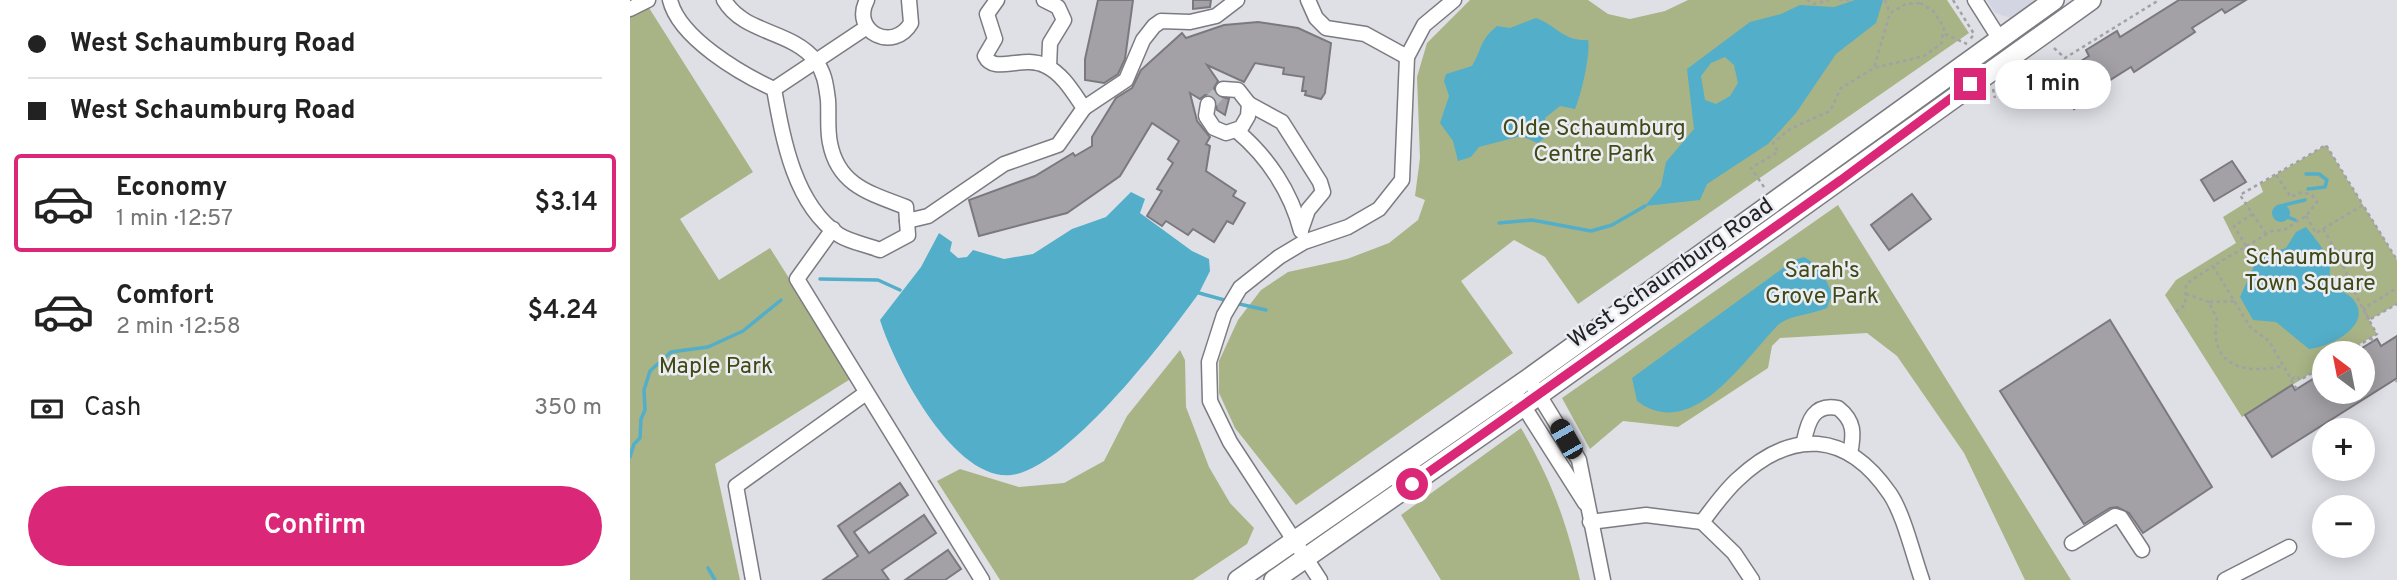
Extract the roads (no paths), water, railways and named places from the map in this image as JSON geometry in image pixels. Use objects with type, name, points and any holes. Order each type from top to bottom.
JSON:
[{"type":"main road","name":"West Schaumburg Road","points":[[1238,580],[1520,384],[2054,0]]},
{"type":"main road","name":"West Schaumburg Road","points":[[1274,580],[1532,400],[2091,0]]},
{"type":"street","points":[[630,9],[648,0]]},
{"type":"street","points":[[670,0],[671,7],[697,39],[737,72],[774,89]]},
{"type":"street","points":[[724,0],[732,14],[798,43],[816,61],[825,78],[829,141],[837,171],[865,191],[906,207],[908,235],[880,250],[839,236],[809,205],[783,140],[774,89]]},
{"type":"street","points":[[867,0],[863,11],[867,27],[872,33],[887,39],[902,35],[911,23],[909,0]]},
{"type":"street","points":[[997,0],[987,14],[995,39],[985,56],[988,63],[996,67],[1023,60],[1049,67],[1069,86],[1084,108]]},
{"type":"street","points":[[1044,0],[1058,7],[1065,20],[1050,43],[1049,67]]},
{"type":"street","points":[[907,221],[928,216],[1004,164],[1058,145],[1084,108],[1126,80],[1143,40],[1161,21],[1190,22],[1216,16],[1237,0]]},
{"type":"street","points":[[1308,0],[1316,18],[1326,28],[1365,34],[1407,57]]},
{"type":"street","points":[[1320,580],[1230,442],[1210,401],[1209,362],[1224,315],[1240,288],[1303,236],[1348,227],[1379,209],[1402,180],[1407,57],[1424,25],[1454,0]]},
{"type":"street","points":[[1975,0],[1999,38]]},
{"type":"street","points":[[774,89],[867,27]]},
{"type":"street","points":[[1223,89],[1238,90],[1249,104],[1282,122],[1320,183],[1323,192],[1308,210],[1303,236]]},
{"type":"street","points":[[1208,104],[1206,116],[1214,128],[1226,133],[1237,131],[1248,116],[1249,104]]},
{"type":"street","points":[[1237,131],[1252,144],[1284,188],[1303,236]]},
{"type":"street","points":[[832,229],[797,279],[982,580]]},
{"type":"street","points":[[1520,384],[1532,400],[1586,504],[1603,580]]},
{"type":"street","points":[[753,580],[736,486],[866,393]]},
{"type":"street","points":[[1804,441],[1811,416],[1819,409],[1838,408],[1850,420],[1853,428],[1850,454]]},
{"type":"street","points":[[1702,522],[1738,480],[1776,453],[1804,441],[1828,443],[1862,460],[1892,496],[1922,580]]},
{"type":"street","points":[[1590,522],[1646,514],[1702,522],[1734,553],[1752,580]]},
{"type":"street","points":[[2071,543],[2115,516],[2121,518],[2142,550]]},
{"type":"street","points":[[2225,580],[2289,547]]},
{"type":"water","points":[[1855,0],[1883,0],[1876,23],[1836,54],[1796,113],[1768,144],[1707,184],[1700,200],[1645,206],[1661,186],[1666,162],[1694,129],[1687,69],[1750,22],[1781,14],[1800,5],[1834,7]],"holes":[[[1725,57],[1734,65],[1738,83],[1730,96],[1716,104],[1705,100],[1701,76],[1711,63]]]},
{"type":"water","points":[[1536,18],[1566,36],[1588,40],[1585,74],[1575,109],[1560,106],[1545,118],[1547,136],[1538,143],[1521,136],[1479,147],[1471,157],[1458,161],[1453,141],[1440,123],[1449,96],[1444,81],[1446,74],[1472,66],[1484,41],[1497,26],[1510,28]]},
{"type":"water","points":[[1131,192],[1145,199],[1140,213],[1192,251],[1209,259],[1210,271],[1199,293],[1140,369],[1086,427],[1034,467],[1011,475],[989,472],[968,460],[929,417],[898,364],[880,320],[921,267],[939,233],[952,242],[950,251],[958,258],[967,257],[973,250],[1004,259],[1033,254],[1072,229],[1106,217]]},
{"type":"water","points":[[2281,204],[2287,207],[2290,213],[2287,219],[2281,222],[2275,219],[2272,213],[2275,207]]},
{"type":"water","points":[[2306,227],[2329,260],[2333,284],[2351,297],[2358,307],[2355,324],[2348,332],[2335,341],[2312,341],[2312,348],[2309,349],[2276,322],[2253,320],[2240,297],[2258,257],[2286,248],[2296,232]]},
{"type":"water","points":[[1804,257],[1818,268],[1830,289],[1832,294],[1827,308],[1790,318],[1779,324],[1733,375],[1697,404],[1678,412],[1658,411],[1637,401],[1632,378],[1794,260]]},
{"type":"waterway","points":[[2306,174],[2319,174],[2327,180],[2325,187],[2308,189]]},
{"type":"waterway","points":[[2284,205],[2305,200]]},
{"type":"waterway","points":[[1499,223],[1532,220],[1591,231],[1612,225],[1645,206]]},
{"type":"waterway","points":[[2285,216],[2295,220]]},
{"type":"waterway","points":[[820,279],[878,280],[900,290]]},
{"type":"waterway","points":[[1199,293],[1228,301]]},
{"type":"waterway","points":[[630,457],[634,444],[640,438],[641,419],[645,410],[644,390],[650,371],[671,352],[708,347],[743,331],[781,300]]},
{"type":"waterway","points":[[1235,303],[1266,310]]},
{"type":"waterway","points":[[708,568],[715,580]]},
{"type":"tunnel","points":[[1208,104],[1223,89]]},
{"type":"park label","name":"Olde Schaumburg Centre Park","points":[[1594,140]]},
{"type":"park label","name":"Schaumburg Town Square","points":[[2310,269]]},
{"type":"park label","name":"Sarah's Grove Park","points":[[1822,282]]},
{"type":"park label","name":"Maple Park","points":[[716,365]]}]
